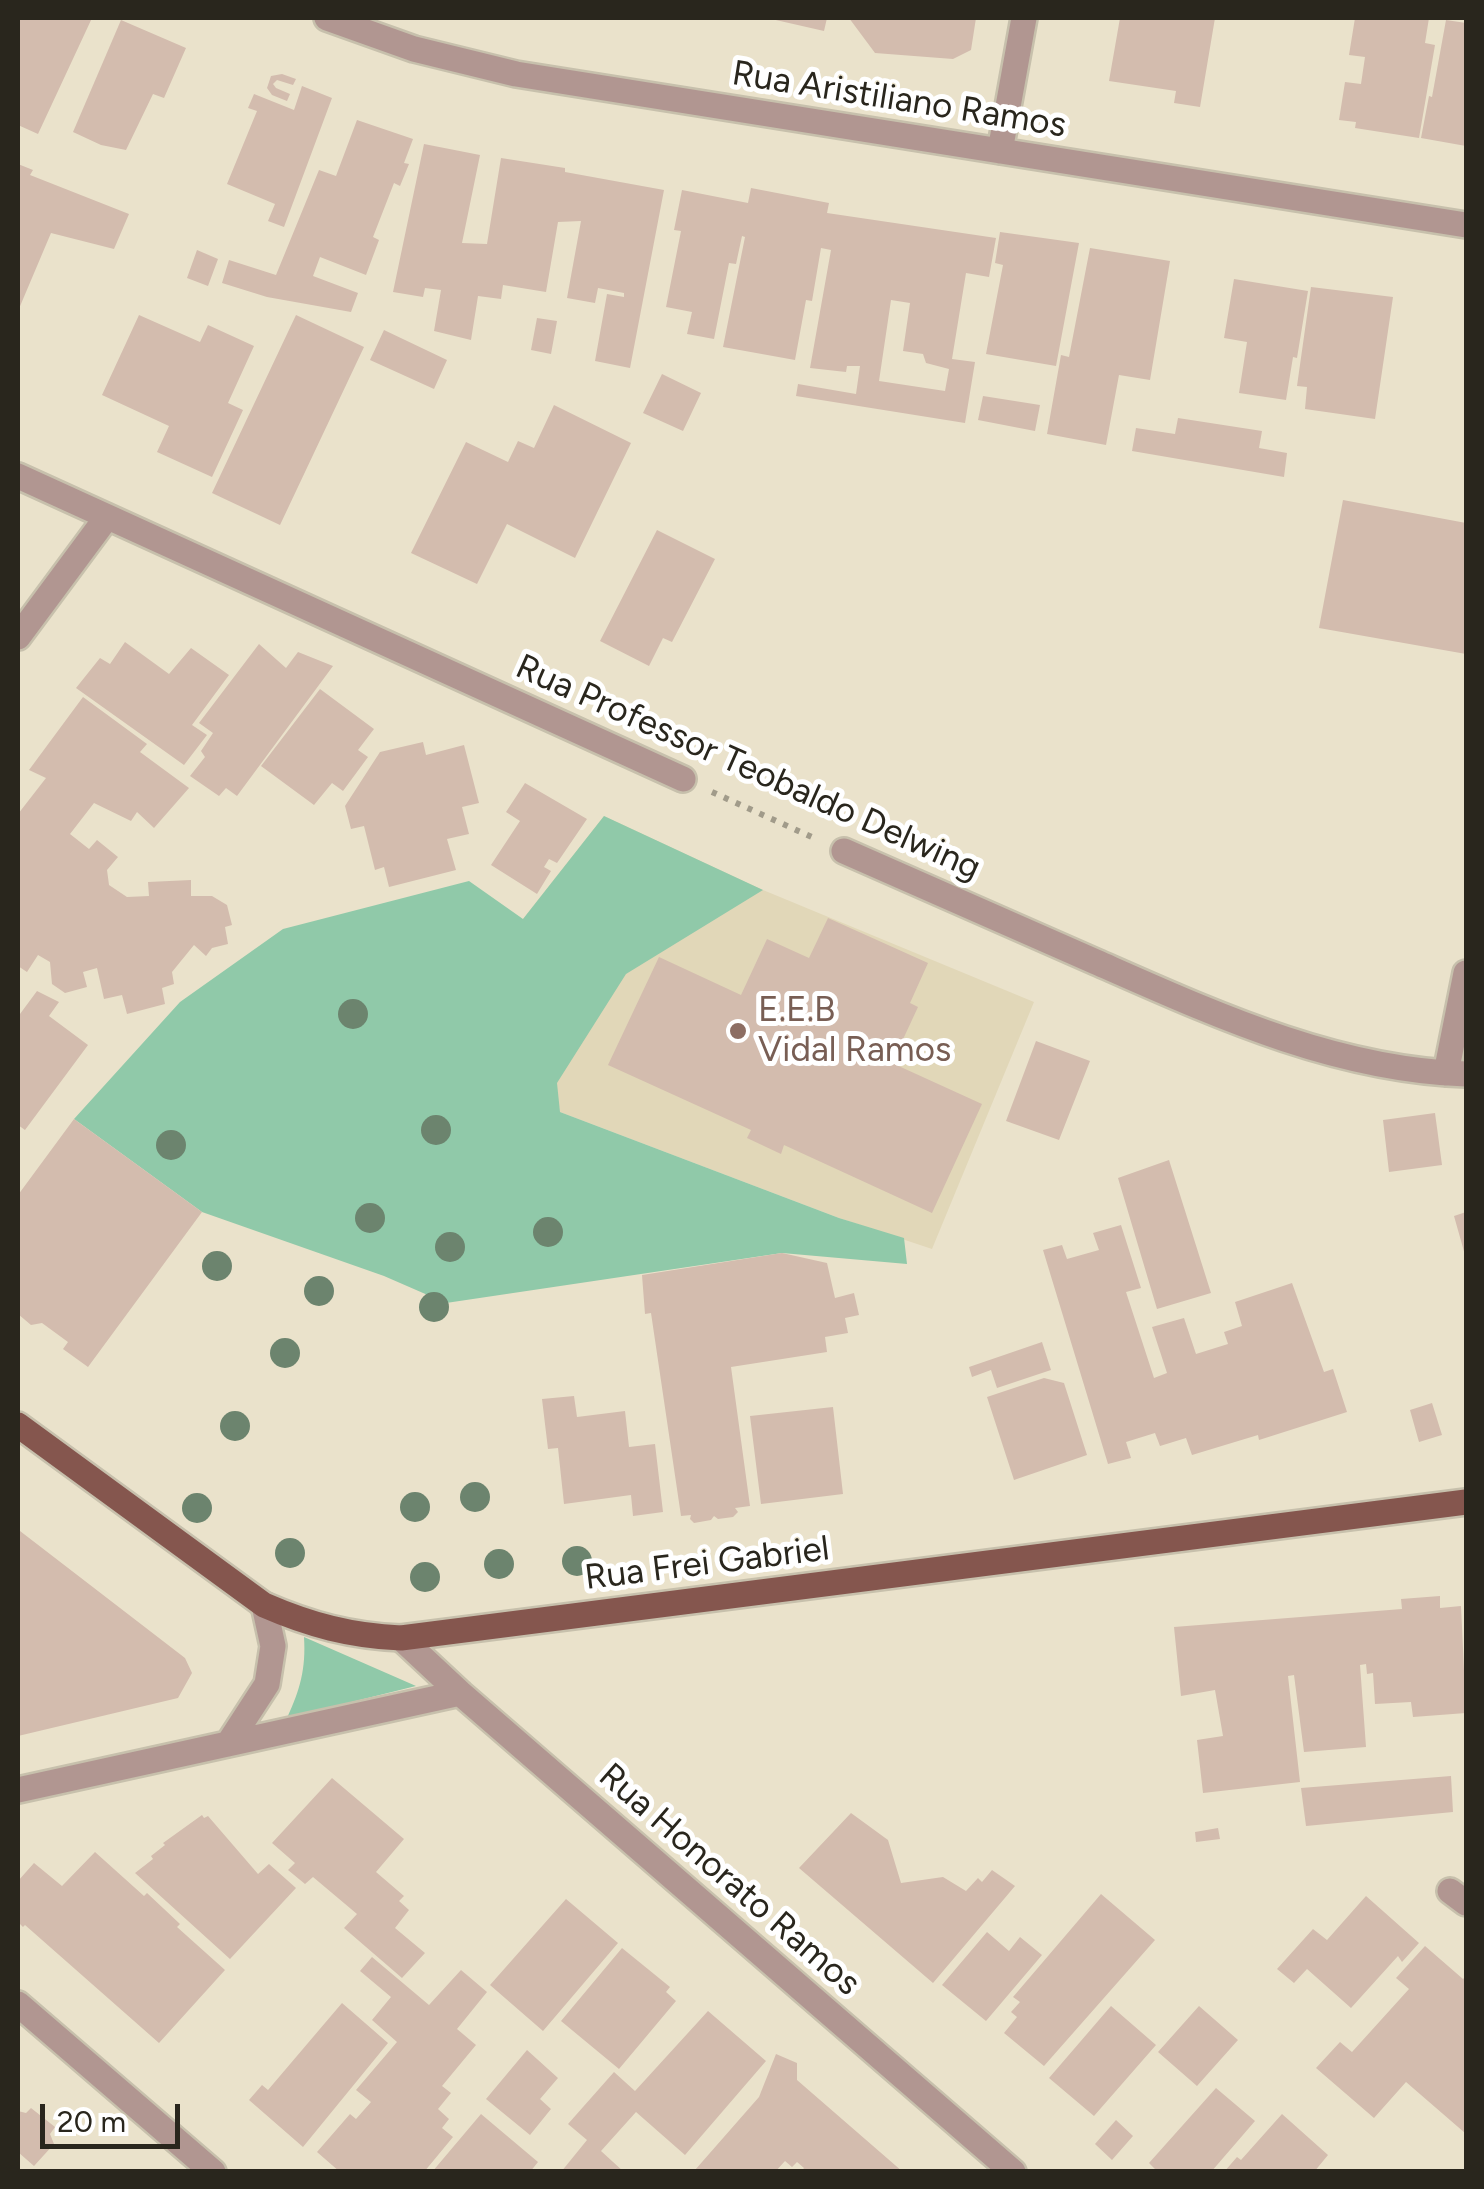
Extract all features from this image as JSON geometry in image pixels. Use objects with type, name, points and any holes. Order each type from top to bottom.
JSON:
[{"type":"main road","name":"Rua Frei Gabriel","points":[[18,1425],[264,1605],[311,1626],[359,1636],[401,1638],[1466,1502]]},
{"type":"street","name":"Rua Aristiliano Ramos","points":[[327,18],[414,49],[516,74],[1466,225]]},
{"type":"street","points":[[1000,151],[1024,18]]},
{"type":"street","name":"Rua Professor Teobaldo Delwing","points":[[18,476],[683,779]]},
{"type":"street","points":[[18,637],[107,517]]},
{"type":"street","name":"Rua Professor Teobaldo Delwing","points":[[844,851],[1198,1007],[1292,1042],[1368,1062],[1456,1073]]},
{"type":"street","points":[[1456,1073],[1466,973]]},
{"type":"street","points":[[228,1744],[267,1684],[273,1646],[264,1605]]},
{"type":"street","name":"Rua Honorato Ramos","points":[[401,1638],[1013,2172]]},
{"type":"street","points":[[18,1790],[460,1693]]},
{"type":"street","points":[[18,2004],[213,2172]]},
{"type":"path","name":"Rua Professor Teobaldo Delwing","points":[[683,779],[844,851]]},
{"type":"shaded area","name":"E.E.B Vidal Ramos","points":[[604,816],[763,890],[1034,1002],[932,1249],[839,1218],[560,1112],[523,919]]},
{"type":"green space","points":[[604,816],[763,890],[626,974],[557,1083],[560,1112],[839,1218],[904,1238],[907,1264],[782,1253],[446,1303],[384,1276],[202,1212],[74,1119],[180,1002],[283,929],[469,881],[523,919]]},
{"type":"green space","points":[[304,1637],[416,1686],[287,1718],[301,1679]]},
{"type":"building","points":[[18,18],[92,18],[38,134],[18,125]]},
{"type":"building","points":[[767,18],[827,18],[824,31]]},
{"type":"building","points":[[849,18],[976,18],[971,50],[953,59],[875,53]]},
{"type":"building","points":[[1120,18],[1215,18],[1200,107],[1174,103],[1176,91],[1109,81]]},
{"type":"building","points":[[1355,18],[1429,18],[1425,43],[1435,45],[1419,138],[1355,128],[1356,122],[1339,120],[1345,82],[1361,84],[1365,57],[1349,55]]},
{"type":"building","points":[[121,20],[186,48],[164,98],[153,94],[126,150],[101,145],[73,132]]},
{"type":"building","points":[[1446,20],[1466,23],[1466,146],[1421,138]]},
{"type":"building","points":[[282,74],[296,79],[293,85],[277,80],[273,84],[290,94],[287,101],[272,95],[267,88],[271,76]]},
{"type":"building","points":[[302,86],[332,98],[284,227],[268,221],[275,204],[227,184],[257,111],[248,108],[254,94],[294,110]]},
{"type":"building","points":[[357,120],[413,139],[404,163],[409,164],[400,186],[394,183],[373,237],[379,240],[366,275],[320,257],[313,276],[358,293],[351,312],[267,297],[222,283],[229,260],[276,275],[319,170],[336,176]]},
{"type":"building","points":[[424,144],[480,155],[462,243],[487,244],[501,158],[664,190],[630,368],[595,361],[607,294],[624,297],[624,293],[598,288],[595,303],[567,298],[581,221],[558,222],[546,292],[503,285],[501,299],[478,296],[471,340],[434,331],[441,290],[425,288],[423,297],[393,292]]},
{"type":"building","points":[[18,164],[33,170],[30,175],[129,214],[114,249],[51,233],[18,311]]},
{"type":"building","points":[[751,188],[829,203],[827,213],[996,238],[989,277],[966,273],[952,359],[975,362],[965,423],[796,396],[798,384],[856,394],[860,366],[847,366],[846,372],[810,368],[831,250],[821,248],[812,301],[806,300],[795,360],[723,347],[745,237],[742,236],[736,264],[729,263],[714,339],[687,334],[692,312],[666,307],[681,231],[674,230],[682,190],[748,203]],"holes":[[[891,300],[910,303],[903,351],[923,354],[926,363],[949,369],[945,391],[879,381]]]},
{"type":"building","points":[[1000,232],[1079,243],[1056,366],[986,354],[1003,265],[995,263]]},
{"type":"building","points":[[1090,248],[1170,261],[1150,380],[1119,375],[1106,445],[1047,434],[1061,355],[1069,357]]},
{"type":"building","points":[[197,250],[218,259],[208,286],[187,278]]},
{"type":"building","points":[[1234,279],[1308,291],[1286,400],[1239,393],[1247,342],[1224,338]]},
{"type":"building","points":[[1311,287],[1393,297],[1375,419],[1305,409],[1307,387],[1297,386]]},
{"type":"building","points":[[139,315],[200,342],[208,325],[254,346],[228,403],[243,410],[212,477],[157,452],[169,426],[102,395]]},
{"type":"building","points":[[296,315],[364,347],[280,525],[212,493]]},
{"type":"building","points":[[537,318],[557,321],[551,354],[531,350]]},
{"type":"building","points":[[384,330],[447,360],[434,389],[370,360]]},
{"type":"building","points":[[662,374],[701,393],[683,431],[643,413]]},
{"type":"building","points":[[983,396],[1040,405],[1035,431],[978,420]]},
{"type":"building","points":[[554,405],[631,443],[575,558],[507,524],[477,584],[411,553],[466,442],[508,462],[518,441],[534,448]]},
{"type":"building","points":[[1178,418],[1262,431],[1259,448],[1287,453],[1284,477],[1132,451],[1136,428],[1175,434]]},
{"type":"building","points":[[1343,500],[1466,523],[1466,654],[1319,628]]},
{"type":"building","points":[[657,530],[715,559],[672,642],[663,638],[649,666],[600,641]]},
{"type":"building","points":[[125,642],[169,674],[191,648],[229,675],[192,725],[207,735],[184,765],[76,688],[100,658],[110,664]]},
{"type":"building","points":[[259,644],[286,668],[298,652],[333,666],[237,796],[226,788],[219,796],[190,776],[205,757],[201,751],[213,733],[199,723]]},
{"type":"building","points":[[320,689],[374,729],[358,750],[368,757],[343,791],[332,783],[314,805],[261,766]]},
{"type":"building","points":[[83,697],[147,744],[140,752],[189,788],[154,828],[137,812],[131,821],[94,803],[70,834],[89,849],[97,840],[118,857],[107,870],[109,885],[127,897],[149,896],[148,882],[191,880],[191,896],[212,896],[227,905],[232,925],[225,927],[228,944],[212,948],[206,956],[194,945],[172,972],[174,984],[162,988],[165,1004],[127,1014],[122,995],[104,999],[97,968],[83,972],[87,987],[65,993],[52,984],[50,962],[38,955],[27,972],[18,966],[18,814],[46,778],[29,770]]},
{"type":"building","points":[[423,742],[426,755],[464,745],[479,803],[462,807],[469,834],[447,839],[456,870],[389,887],[384,867],[375,870],[364,826],[351,829],[345,806],[380,752]]},
{"type":"building","points":[[525,783],[587,819],[557,863],[549,859],[544,867],[551,871],[537,894],[491,865],[520,821],[506,812]]},
{"type":"building","points":[[828,918],[928,963],[910,1003],[918,1007],[892,1063],[982,1104],[932,1213],[784,1145],[781,1154],[747,1138],[751,1130],[608,1065],[659,957],[741,995],[767,939],[809,958]]},
{"type":"building","points":[[37,991],[59,1002],[49,1016],[88,1045],[25,1130],[18,1125],[18,1012]]},
{"type":"building","points":[[1036,1041],[1090,1061],[1059,1140],[1006,1121]]},
{"type":"building","points":[[1435,1113],[1442,1165],[1389,1172],[1383,1120]]},
{"type":"building","points":[[74,1119],[202,1212],[88,1367],[63,1349],[68,1342],[42,1323],[31,1325],[18,1314],[18,1195]]},
{"type":"building","points":[[1169,1160],[1211,1293],[1157,1309],[1118,1178]]},
{"type":"building","points":[[1466,1212],[1466,1255],[1465,1255],[1454,1216]]},
{"type":"building","points":[[1121,1225],[1141,1288],[1126,1292],[1154,1378],[1167,1373],[1152,1327],[1184,1318],[1196,1354],[1228,1344],[1224,1332],[1242,1326],[1235,1302],[1292,1283],[1324,1372],[1333,1369],[1347,1412],[1259,1440],[1258,1435],[1192,1455],[1186,1438],[1160,1446],[1155,1433],[1126,1442],[1131,1458],[1108,1464],[1043,1250],[1062,1245],[1067,1259],[1099,1250],[1093,1233]]},
{"type":"building","points":[[782,1253],[827,1263],[835,1298],[854,1293],[859,1315],[845,1318],[848,1333],[825,1337],[827,1352],[731,1367],[750,1506],[735,1508],[738,1512],[733,1517],[714,1516],[694,1523],[691,1515],[681,1516],[651,1313],[645,1314],[642,1275]]},
{"type":"building","points":[[1042,1342],[1051,1370],[997,1388],[991,1370],[972,1377],[969,1367]]},
{"type":"building","points":[[1044,1378],[1064,1383],[1087,1455],[1014,1480],[987,1397]]},
{"type":"building","points":[[574,1396],[577,1417],[625,1411],[629,1447],[655,1444],[663,1512],[633,1516],[631,1495],[564,1504],[558,1448],[548,1449],[542,1399]]},
{"type":"building","points":[[1432,1403],[1442,1435],[1419,1442],[1410,1410]]},
{"type":"building","points":[[833,1407],[843,1494],[761,1504],[750,1416]]},
{"type":"building","points":[[20,1531],[185,1658],[192,1673],[178,1698],[18,1736]]},
{"type":"building","points":[[1440,1596],[1440,1608],[1461,1606],[1466,1713],[1413,1717],[1411,1702],[1375,1704],[1373,1673],[1367,1674],[1366,1664],[1360,1665],[1366,1747],[1304,1752],[1294,1675],[1288,1676],[1300,1782],[1203,1793],[1197,1740],[1223,1736],[1215,1690],[1181,1696],[1174,1627],[1402,1609],[1401,1599]]},
{"type":"building","points":[[1451,1776],[1453,1812],[1306,1826],[1301,1788]]},
{"type":"building","points":[[332,1778],[404,1839],[376,1872],[404,1896],[399,1901],[409,1910],[395,1928],[425,1953],[402,1978],[344,1928],[357,1914],[313,1877],[305,1884],[288,1870],[295,1863],[272,1843]]},
{"type":"building","points":[[851,1813],[888,1840],[901,1883],[943,1877],[966,1891],[978,1878],[982,1882],[992,1870],[1015,1886],[933,1983],[799,1868]]},
{"type":"building","points":[[202,1815],[208,1816],[258,1874],[269,1864],[296,1888],[230,1959],[135,1873],[153,1859],[151,1856],[163,1843]]},
{"type":"building","points":[[1218,1828],[1220,1839],[1196,1842],[1195,1832]]},
{"type":"building","points":[[95,1852],[144,1896],[147,1893],[180,1924],[177,1927],[225,1970],[159,2043],[18,1922],[18,1881],[34,1863],[62,1886]]},
{"type":"building","points":[[1101,1894],[1155,1940],[1044,2066],[1004,2033],[1017,2017],[1011,2012],[1020,2002],[1013,1997]]},
{"type":"building","points":[[1366,1896],[1419,1943],[1402,1962],[1398,1956],[1351,2008],[1307,1969],[1294,1983],[1277,1969],[1313,1929],[1327,1940]]},
{"type":"building","points":[[566,1899],[618,1943],[543,2031],[490,1985]]},
{"type":"building","points":[[987,1932],[1009,1951],[1020,1937],[1042,1955],[986,2021],[942,1985]]},
{"type":"building","points":[[1425,1946],[1463,1979],[1466,1976],[1465,2133],[1406,2082],[1374,2118],[1316,2068],[1340,2042],[1352,2052],[1409,1989],[1396,1978]]},
{"type":"building","points":[[622,1948],[670,1987],[666,1992],[676,2001],[619,2069],[561,2021]]},
{"type":"building","points":[[372,1957],[429,2005],[461,1970],[487,1992],[457,2029],[476,2045],[442,2086],[451,2093],[438,2109],[449,2119],[442,2128],[453,2137],[424,2172],[340,2172],[317,2152],[350,2114],[356,2119],[371,2102],[356,2090],[397,2042],[372,2020],[391,1997],[360,1971]]},
{"type":"building","points":[[342,2003],[388,2043],[303,2147],[249,2100],[262,2085],[268,2090]]},
{"type":"building","points":[[1111,2006],[1156,2045],[1094,2116],[1049,2078]]},
{"type":"building","points":[[1199,2006],[1238,2040],[1197,2086],[1158,2052]]},
{"type":"building","points":[[708,2011],[766,2061],[685,2155],[636,2112],[601,2151],[624,2172],[561,2172],[587,2140],[568,2124],[614,2072],[635,2091]]},
{"type":"building","points":[[527,2050],[558,2078],[540,2099],[551,2109],[530,2135],[486,2099]]},
{"type":"building","points":[[776,2054],[797,2063],[797,2080],[903,2172],[801,2172],[804,2168],[797,2162],[792,2167],[785,2161],[775,2172],[695,2170],[759,2097]]},
{"type":"building","points":[[1216,2088],[1255,2121],[1211,2172],[1158,2172],[1149,2163]]},
{"type":"building","points":[[31,2108],[55,2127],[50,2134],[54,2144],[34,2166],[18,2152],[18,2111],[26,2113]]},
{"type":"building","points":[[481,2114],[538,2162],[530,2172],[432,2172]]},
{"type":"building","points":[[1282,2114],[1328,2155],[1314,2172],[1224,2172],[1237,2157],[1241,2160]]},
{"type":"building","points":[[1116,2120],[1133,2136],[1112,2160],[1095,2144]]},
{"type":"place","name":"E.E.B Vidal Ramos","points":[[738,1031]]}]
